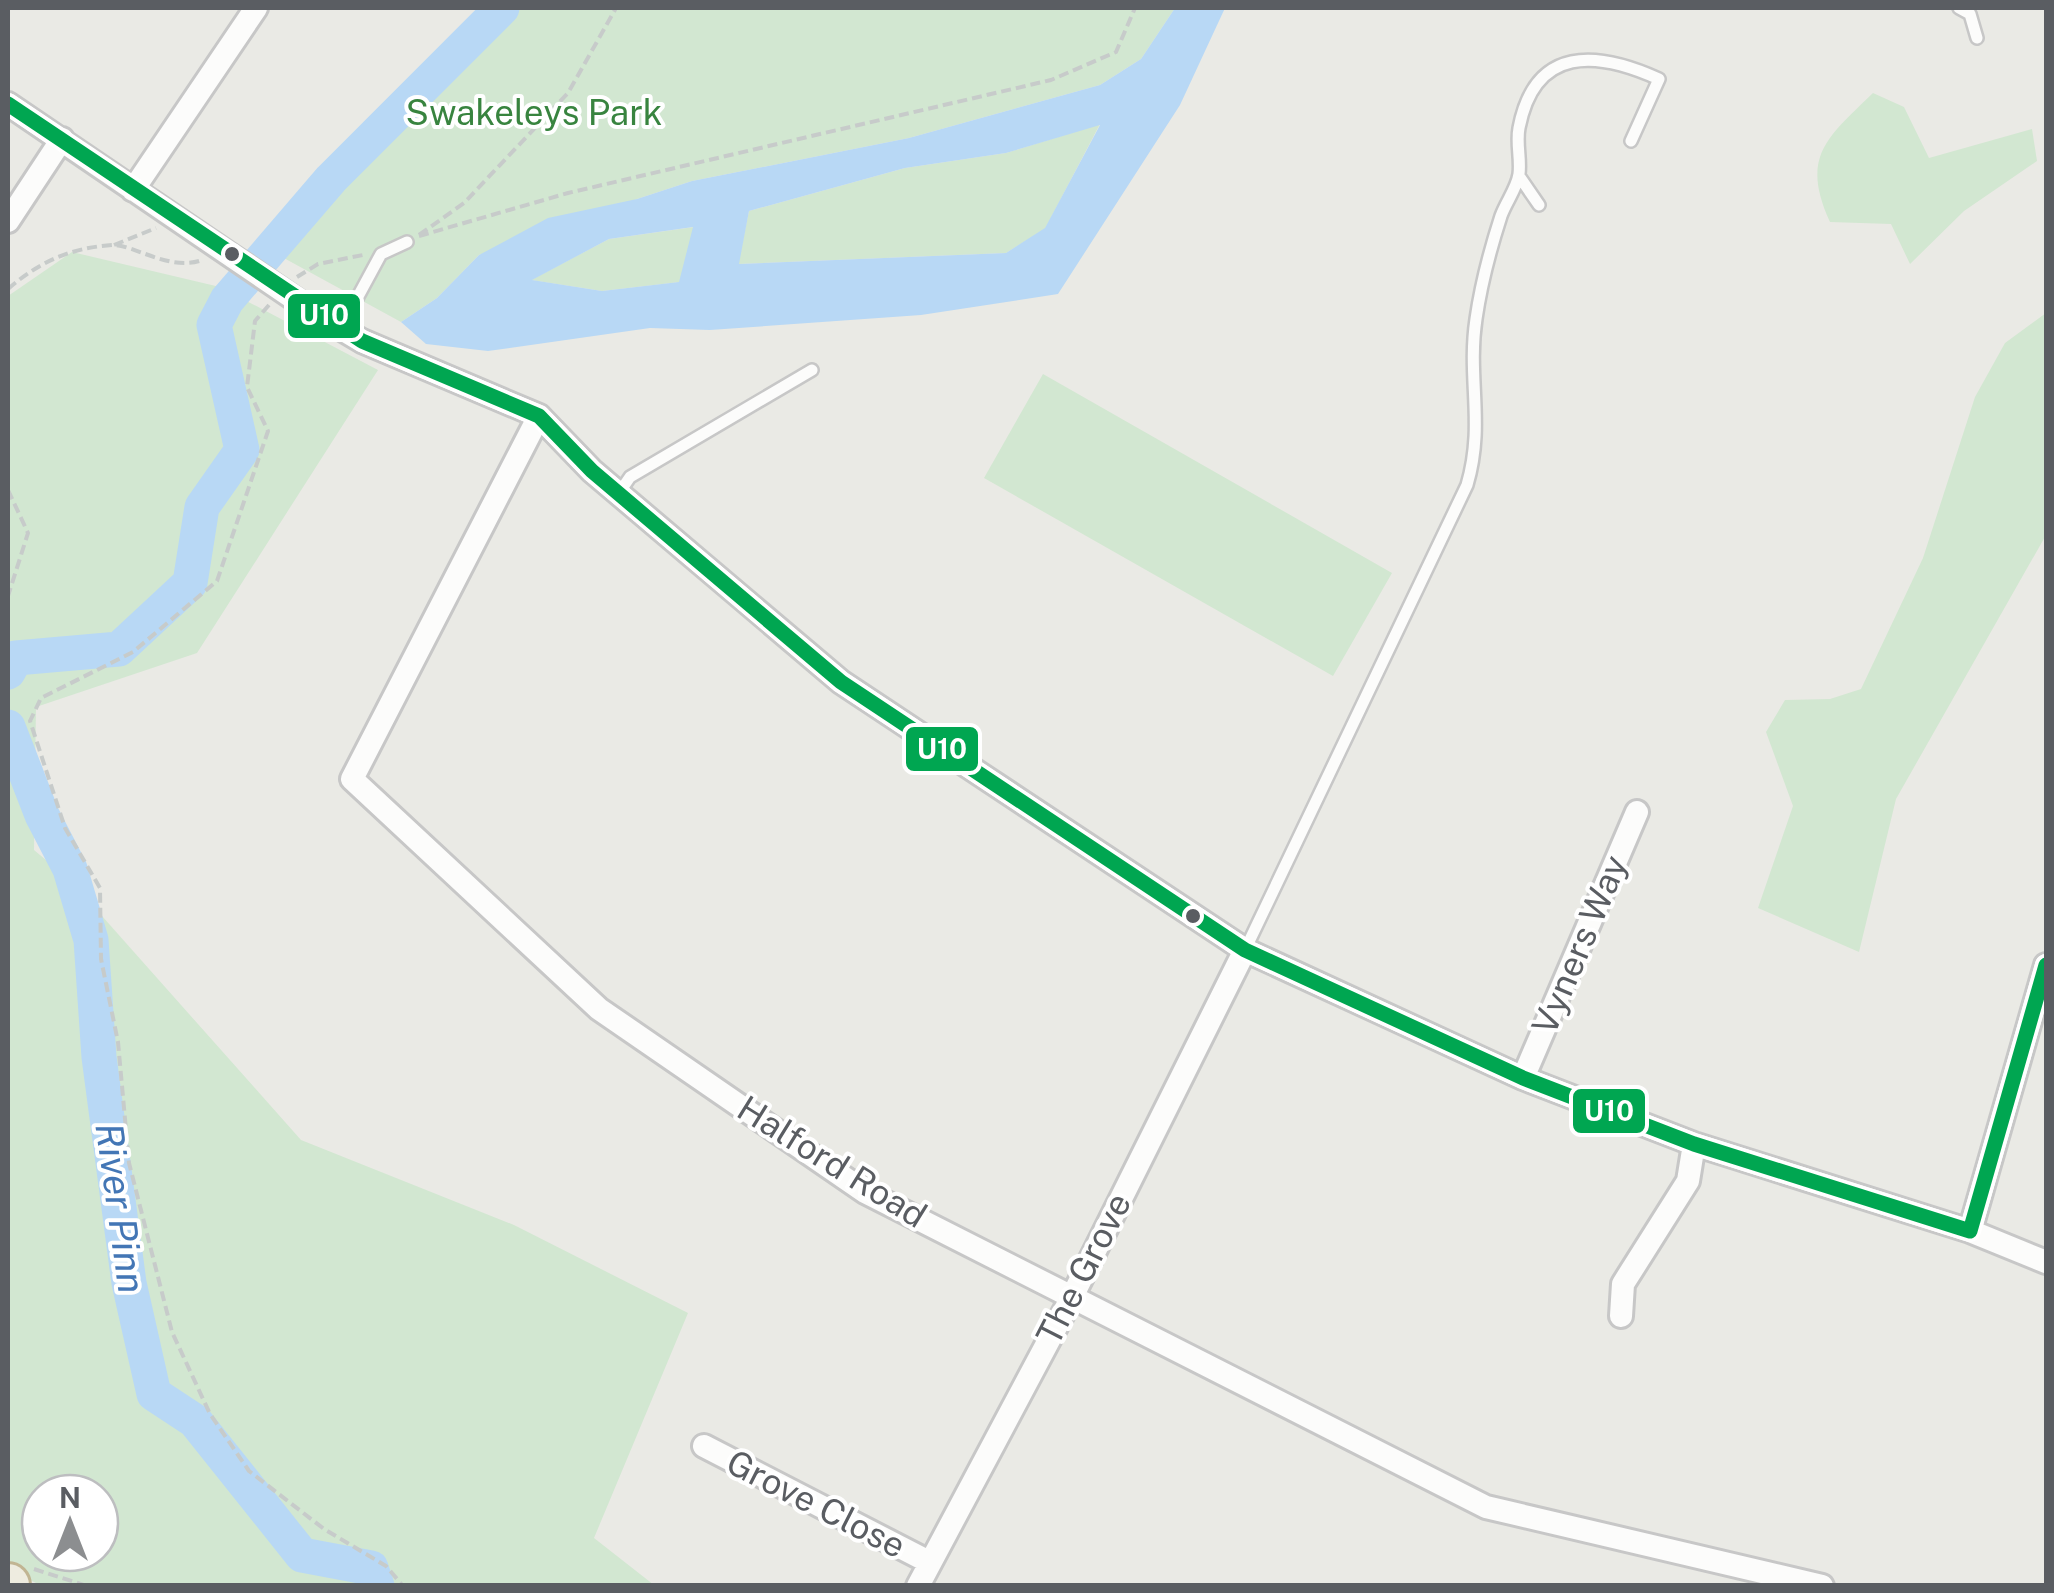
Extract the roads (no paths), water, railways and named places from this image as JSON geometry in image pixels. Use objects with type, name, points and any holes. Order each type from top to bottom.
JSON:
[{"type":"street","points":[[133,190],[256,8]]},
{"type":"street","points":[[8,104],[226,256],[341,328],[538,416],[619,493],[841,682],[1245,950],[1523,1078],[1694,1144],[1970,1231],[2046,1262]]},
{"type":"street","points":[[8,221],[62,139]]},
{"type":"street","name":"Halford Road","points":[[538,416],[352,780],[599,1009],[865,1192],[1486,1507],[1822,1586]]},
{"type":"street","name":"Vyners Way","points":[[1523,1078],[1637,812]]},
{"type":"street","name":"The Grove","points":[[918,1586],[1073,1295],[1245,950]]},
{"type":"street","points":[[1970,1231],[2046,965]]},
{"type":"street","points":[[1621,1316],[1623,1284],[1640,1250],[1688,1181],[1694,1144]]},
{"type":"street","name":"Grove Close","points":[[704,1446],[929,1562]]},
{"type":"lane","points":[[1959,8],[1970,14],[1977,38]]},
{"type":"lane","points":[[1245,950],[1467,485],[1478,450],[1472,354],[1476,318],[1503,212],[1519,176],[1518,134],[1525,102],[1541,78],[1564,65],[1592,58],[1619,61],[1660,79],[1631,141]]},
{"type":"lane","points":[[1519,176],[1538,205]]},
{"type":"lane","points":[[341,328],[381,254],[411,240]]},
{"type":"lane","points":[[619,493],[630,477],[812,370]]},
{"type":"water","points":[[1175,8],[1225,8],[1180,105],[1058,294],[921,315],[710,330],[650,328],[488,351],[426,344],[401,322],[437,298],[479,255],[548,218],[637,199],[692,181],[909,138],[1100,85],[1141,59]],"holes":[[[1100,125],[1045,228],[1006,253],[739,264],[749,211],[905,168],[1006,153]],[[693,227],[679,282],[602,291],[532,280],[609,239]]]},
{"type":"waterway","name":"River Pinn","points":[[8,672],[16,658],[119,649],[190,583],[202,507],[242,450],[214,325],[227,300],[331,179],[502,8]]},
{"type":"waterway","name":"River Pinn","points":[[8,727],[42,815],[70,869],[91,940],[99,1057],[129,1283],[154,1394],[195,1421],[302,1555],[371,1568],[377,1586]]},
{"type":"park label","name":"Swakeleys Park","points":[[534,113]]}]
